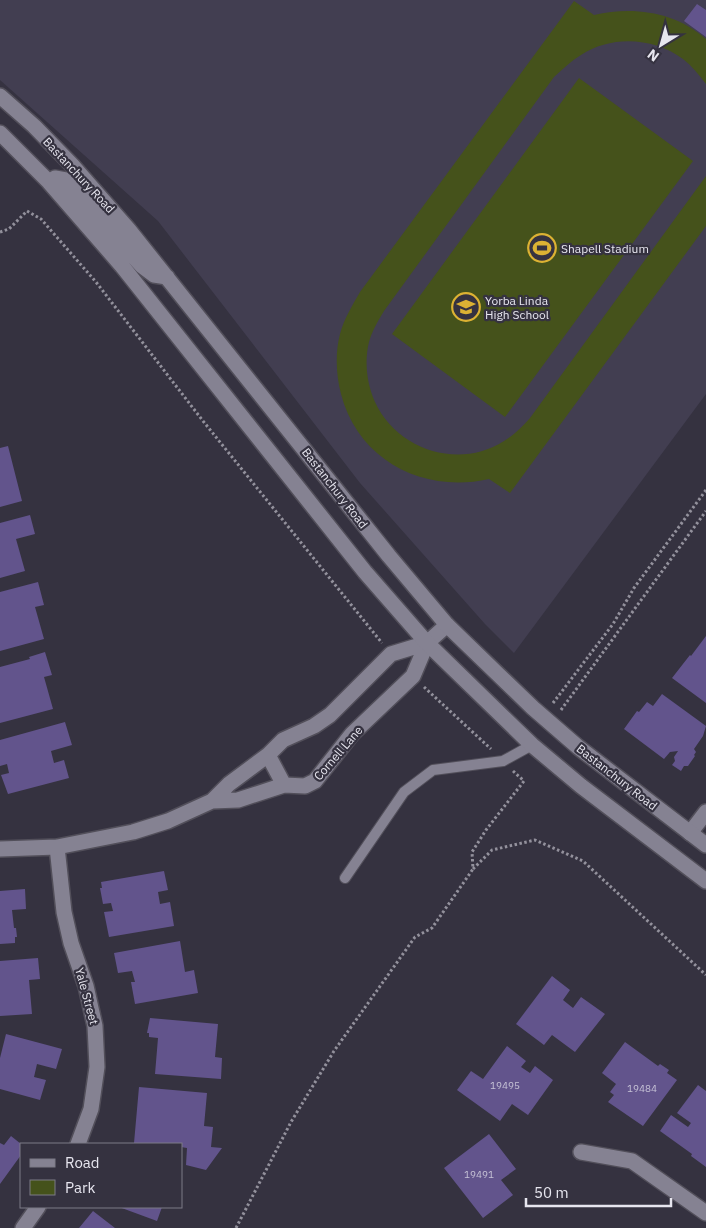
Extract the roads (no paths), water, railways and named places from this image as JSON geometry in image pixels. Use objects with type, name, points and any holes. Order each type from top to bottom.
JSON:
[{"type":"main road","name":"Bastanchury Road","points":[[0,96],[34,126],[72,164],[168,277],[389,556],[447,625],[532,708],[578,747],[706,845]]},
{"type":"main road","points":[[0,133],[49,182],[122,266],[360,565],[426,643],[532,745],[581,786],[706,880]]},
{"type":"main road","points":[[49,182],[55,178],[66,180],[142,266],[154,275],[168,277]]},
{"type":"main road","name":"Cornell Lane","points":[[212,801],[228,784],[268,755],[283,740],[314,726],[330,715],[391,654],[426,643],[447,625]]},
{"type":"main road","name":"Cornell Lane","points":[[0,849],[57,847],[133,832],[168,821],[212,801],[238,800],[284,785],[305,786],[315,781],[352,734],[413,676],[426,643]]},
{"type":"main road","points":[[268,755],[284,785]]},
{"type":"main road","points":[[690,833],[706,812]]},
{"type":"main road","name":"Yale Street","points":[[57,847],[64,912],[96,1026],[97,1067],[91,1108],[78,1143]]},
{"type":"main road","points":[[581,1152],[632,1161],[706,1213]]},
{"type":"main road","points":[[23,1228],[37,1208]]},
{"type":"lane","points":[[345,878],[404,792],[433,770],[503,760],[532,745]]},
{"type":"place","name":"Shapell Stadium","points":[[542,248]]},
{"type":"place","name":"Yorba Linda High School","points":[[466,307]]}]
